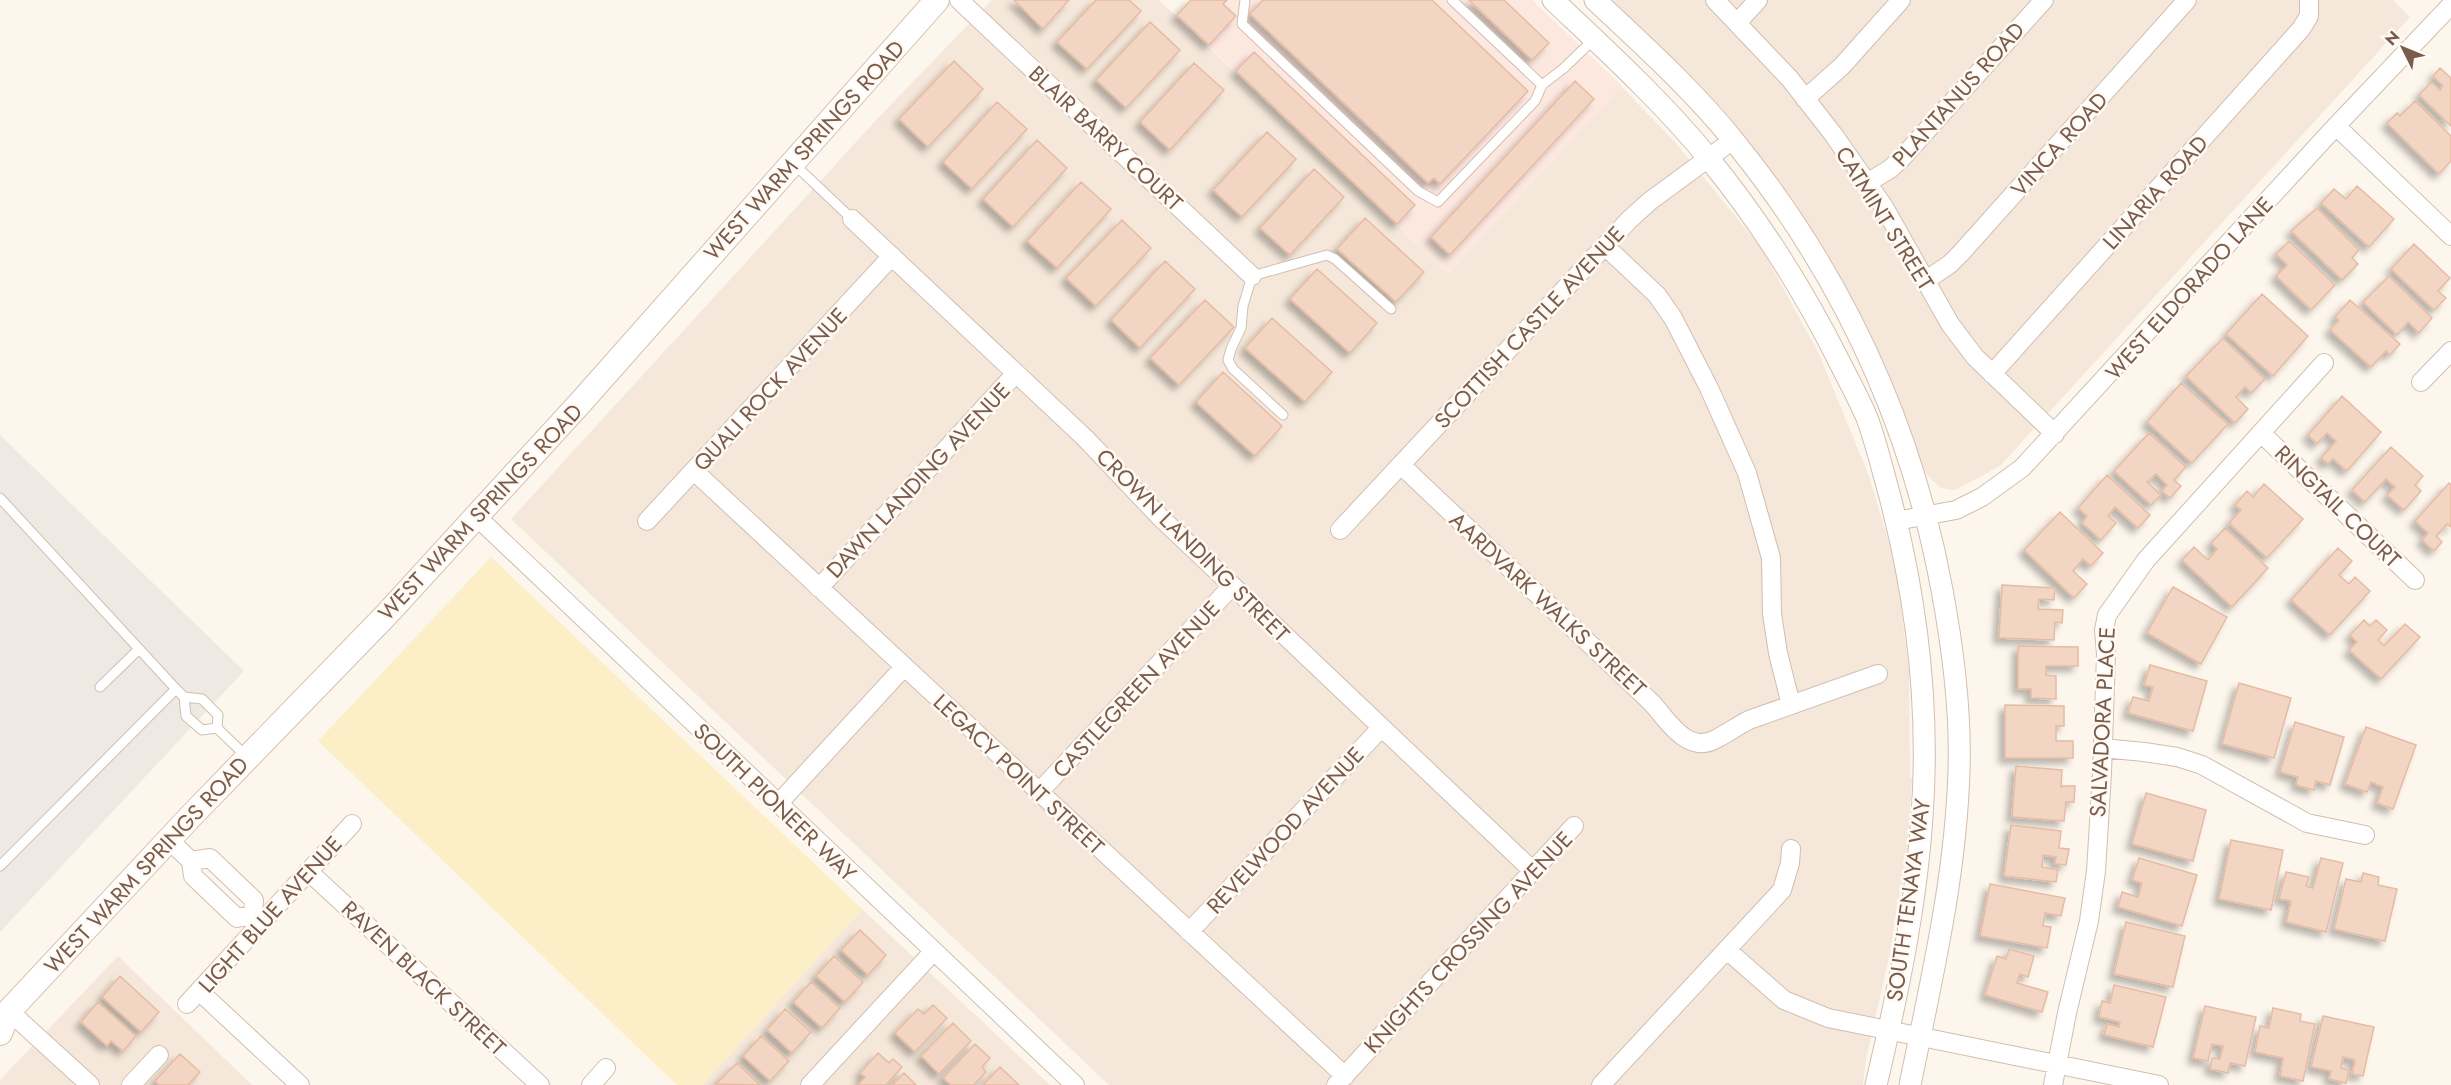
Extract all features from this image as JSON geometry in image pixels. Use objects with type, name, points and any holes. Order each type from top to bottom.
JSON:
[{"type":"main road","name":"WEST WARM SPRINGS ROAD","points":[[3,1019],[477,517],[937,0]]},
{"type":"street","name":"BLAIR BARRY COURT","points":[[960,0],[1252,276]]},
{"type":"street","name":"SOUTH TENAYA WAY","points":[[1553,0],[1642,85],[1708,158],[1775,247],[1829,342],[1867,418],[1896,521],[1920,649],[1924,721],[1922,817],[1916,876],[1898,988],[1910,1085]]},
{"type":"street","name":"SOUTH TENAYA WAY","points":[[1595,0],[1656,58],[1733,140],[1801,231],[1857,328],[1888,398],[1927,516],[1954,655],[1959,768],[1950,882],[1903,1035],[1876,1085]]},
{"type":"street","name":"CATMINT STREET","points":[[1716,0],[1790,79],[1867,183],[1884,207],[1950,324],[1975,357],[2055,434]]},
{"type":"street","points":[[1737,23],[1758,0]]},
{"type":"street","points":[[1805,99],[1842,66],[1901,0]]},
{"type":"street","name":"PLANTANUS ROAD","points":[[1867,183],[1890,170],[1901,159],[2044,0]]},
{"type":"street","name":"VINCA ROAD","points":[[1925,281],[1950,264],[1961,253],[2187,0]]},
{"type":"street","name":"LINARIA ROAD","points":[[1992,374],[2301,29],[2309,16],[2310,3]]},
{"type":"street","name":"WEST ELDORADO LANE","points":[[1896,521],[1956,510],[1982,497],[2022,468],[2336,126],[2451,5]]},
{"type":"street","points":[[2336,126],[2451,236]]},
{"type":"street","name":"SCOTTISH CASTLE AVENUE","points":[[1340,530],[1605,246],[1650,201],[1733,140]]},
{"type":"street","name":"CROWN LANDING STREET","points":[[852,219],[1085,438],[1152,509],[1533,871]]},
{"type":"street","points":[[1605,246],[1657,295],[1673,318],[1714,398],[1747,473],[1771,558],[1772,614],[1778,653],[1791,705],[1878,674]]},
{"type":"street","name":"QUALI ROCK AVENUE","points":[[647,521],[892,256]]},
{"type":"street","points":[[2421,382],[2451,351]]},
{"type":"street","name":"SALVADORA PLACE","points":[[2053,1085],[2089,921],[2096,871],[2106,654],[2104,630],[2107,615],[2146,560],[2324,363]]},
{"type":"street","name":"DAWN LANDING AVENUE","points":[[819,588],[1016,373]]},
{"type":"street","name":"RINGTAIL COURT","points":[[2261,433],[2415,580]]},
{"type":"street","name":"AARDVARK WALKS STREET","points":[[1401,465],[1652,703],[1683,738],[1695,743],[1708,743],[1730,729],[1791,705]]},
{"type":"street","name":"LEGACY POINT STREET","points":[[694,471],[1189,932],[1340,1081]]},
{"type":"street","name":"SOUTH PIONEER WAY","points":[[477,517],[1075,1085]]},
{"type":"street","name":"CASTLEGREEN AVENUE","points":[[1039,792],[1232,586]]},
{"type":"street","points":[[778,804],[904,667]]},
{"type":"street","name":"REVELWOOD AVENUE","points":[[1189,932],[1381,728]]},
{"type":"street","points":[[2102,748],[2177,757],[2202,765],[2307,823],[2365,835]]},
{"type":"street","name":"LIGHT BLUE AVENUE","points":[[300,1085],[193,998],[257,919],[308,871],[352,824]]},
{"type":"street","name":"KNIGHTS CROSSING AVENUE","points":[[1340,1081],[1574,826]]},
{"type":"street","points":[[170,841],[191,861],[193,876],[237,918],[257,919],[254,900],[210,858],[191,861]]},
{"type":"street","points":[[1601,1085],[1782,890],[1790,863],[1791,849]]},
{"type":"street","name":"RAVEN BLACK STREET","points":[[308,871],[540,1085]]},
{"type":"street","points":[[1727,950],[1767,986],[1793,1004],[1828,1018],[2159,1085]]},
{"type":"street","points":[[810,1085],[933,952]]},
{"type":"street","points":[[3,1019],[90,1085]]},
{"type":"street","points":[[131,1085],[159,1055]]},
{"type":"street","points":[[591,1085],[606,1068]]},
{"type":"lane","points":[[1245,0],[1242,24],[1418,191],[1438,202],[1535,101],[1542,85],[1595,39]]},
{"type":"lane","points":[[1452,0],[1542,85]]},
{"type":"lane","points":[[792,162],[852,219]]},
{"type":"lane","points":[[1283,415],[1233,369],[1228,360],[1230,349],[1241,328],[1252,276],[1327,255],[1335,259],[1391,309]]},
{"type":"lane","points":[[0,498],[184,697],[202,699],[218,715],[217,728]]},
{"type":"lane","points":[[100,687],[139,649]]},
{"type":"lane","points":[[0,866],[176,689]]},
{"type":"lane","points":[[184,697],[186,716],[202,730],[217,728]]},
{"type":"lane","points":[[217,728],[248,757]]},
{"type":"shaded area","points":[[992,0],[1159,0],[1448,274],[1617,82],[1675,142],[1762,249],[1819,354],[1869,476],[1896,567],[1909,671],[1910,778],[1912,778],[1908,845],[1889,957],[1866,1059],[1863,1085],[1109,1085],[511,519],[877,119]]},
{"type":"shaded area","points":[[1192,0],[1532,0],[1622,86],[1448,274],[1177,16]]},
{"type":"shaded area","points":[[1612,0],[2393,0],[2410,17],[2000,466],[1955,490],[1941,488],[1921,466],[1875,348],[1835,267],[1794,201],[1735,126]]},
{"type":"shaded area","points":[[0,435],[244,671],[0,932]]},
{"type":"shaded area","points":[[862,909],[1050,1085],[702,1085]]},
{"type":"shaded area","points":[[118,956],[252,1085],[0,1085],[0,1080]]},
{"type":"sand","points":[[491,557],[862,909],[702,1085],[677,1085],[318,741]]},
{"type":"building","points":[[1014,0],[1069,0],[1043,29]]},
{"type":"building","points":[[1096,0],[1129,0],[1141,11],[1087,69],[1057,42]]},
{"type":"building","points":[[1191,0],[1227,0],[1223,4],[1236,16],[1209,45],[1177,15]]},
{"type":"building","points":[[1263,0],[1432,0],[1528,91],[1440,184],[1434,178],[1428,183],[1250,14]]},
{"type":"building","points":[[1469,0],[1504,0],[1549,43],[1532,60]]},
{"type":"building","points":[[1150,22],[1180,50],[1126,108],[1096,80]]},
{"type":"building","points":[[1254,52],[1415,205],[1397,224],[1236,71]]},
{"type":"building","points":[[954,61],[983,89],[928,147],[899,119]]},
{"type":"building","points":[[1194,63],[1224,90],[1170,150],[1140,122]]},
{"type":"building","points":[[2440,68],[2451,78],[2451,126],[2419,95],[2431,82],[2440,90],[2443,86],[2433,76]]},
{"type":"building","points":[[1575,81],[1594,99],[1450,255],[1431,237]]},
{"type":"building","points":[[2415,101],[2451,136],[2451,161],[2439,174],[2387,123],[2397,113],[2400,116]]},
{"type":"building","points":[[997,102],[1027,129],[972,189],[943,162]]},
{"type":"building","points":[[1267,132],[1296,159],[1242,217],[1213,190]]},
{"type":"building","points":[[1037,140],[1067,168],[1013,227],[983,199]]},
{"type":"building","points":[[1314,169],[1344,197],[1290,255],[1260,228]]},
{"type":"building","points":[[1081,182],[1111,209],[1057,268],[1027,241]]},
{"type":"building","points":[[2357,186],[2394,219],[2369,247],[2321,203],[2334,189],[2346,199]]},
{"type":"building","points":[[2317,208],[2359,250],[2352,258],[2358,264],[2342,280],[2291,231]]},
{"type":"building","points":[[1365,218],[1424,272],[1396,302],[1337,249]]},
{"type":"building","points":[[1122,220],[1151,248],[1096,306],[1066,278]]},
{"type":"building","points":[[2289,241],[2335,285],[2311,310],[2276,276],[2287,265],[2276,254]]},
{"type":"building","points":[[2414,244],[2450,278],[2438,291],[2446,298],[2434,310],[2391,269]]},
{"type":"building","points":[[1165,261],[1195,289],[1140,348],[1111,320]]},
{"type":"building","points":[[1317,269],[1377,323],[1350,353],[1290,299]]},
{"type":"building","points":[[2389,276],[2432,318],[2419,333],[2408,322],[2397,335],[2363,302]]},
{"type":"building","points":[[2262,294],[2308,336],[2273,376],[2226,334]]},
{"type":"building","points":[[1205,300],[1234,327],[1179,385],[1150,358]]},
{"type":"building","points":[[2350,300],[2400,344],[2390,355],[2386,351],[2371,367],[2330,330],[2339,320],[2335,317]]},
{"type":"building","points":[[1272,318],[1332,372],[1305,402],[1245,348]]},
{"type":"building","points":[[2223,338],[2265,379],[2251,393],[2245,387],[2236,397],[2248,409],[2235,423],[2186,376]]},
{"type":"building","points":[[1223,372],[1282,426],[1255,456],[1196,402]]},
{"type":"building","points":[[2181,383],[2228,424],[2192,463],[2147,422]]},
{"type":"building","points":[[2342,396],[2381,432],[2347,471],[2333,459],[2328,464],[2321,458],[2336,441],[2327,433],[2317,444],[2308,435]]},
{"type":"building","points":[[2149,433],[2186,467],[2174,480],[2181,486],[2170,498],[2162,491],[2167,485],[2156,474],[2147,482],[2161,495],[2151,505],[2114,471]]},
{"type":"building","points":[[2391,447],[2423,476],[2415,485],[2421,491],[2404,510],[2387,495],[2395,487],[2386,479],[2365,502],[2352,490]]},
{"type":"building","points":[[2107,475],[2150,515],[2138,528],[2115,507],[2108,516],[2116,523],[2101,540],[2082,523],[2087,516],[2078,508]]},
{"type":"building","points":[[2449,483],[2451,485],[2451,527],[2447,524],[2436,536],[2442,542],[2434,551],[2422,540],[2428,533],[2415,521]]},
{"type":"building","points":[[2264,484],[2303,519],[2267,558],[2229,523],[2241,510],[2235,505],[2247,491],[2253,497]]},
{"type":"building","points":[[2060,512],[2103,553],[2091,566],[2083,559],[2073,571],[2087,584],[2074,598],[2024,550]]},
{"type":"building","points":[[2225,528],[2268,568],[2232,607],[2182,560],[2194,547],[2208,560],[2217,549],[2211,543]]},
{"type":"building","points":[[2338,548],[2352,561],[2339,575],[2349,584],[2355,577],[2370,591],[2330,635],[2291,600]]},
{"type":"building","points":[[2002,585],[2055,588],[2054,600],[2039,599],[2038,609],[2063,610],[2062,623],[2055,622],[2054,640],[1999,638]]},
{"type":"building","points":[[2173,587],[2227,617],[2201,664],[2147,633]]},
{"type":"building","points":[[2364,620],[2370,626],[2376,620],[2387,630],[2378,640],[2384,646],[2405,624],[2420,637],[2381,679],[2349,650],[2357,642],[2350,635]]},
{"type":"building","points":[[2018,646],[2078,647],[2078,666],[2046,666],[2046,675],[2056,676],[2056,699],[2031,698],[2031,689],[2018,689]]},
{"type":"building","points":[[2150,665],[2207,681],[2193,731],[2128,713],[2133,697],[2149,701],[2153,687],[2144,685]]},
{"type":"building","points":[[2239,683],[2291,698],[2274,758],[2222,744]]},
{"type":"building","points":[[2005,705],[2064,706],[2064,726],[2056,726],[2056,741],[2073,741],[2073,758],[2005,758]]},
{"type":"building","points":[[2295,722],[2344,737],[2330,785],[2316,781],[2314,790],[2296,785],[2298,777],[2280,772]]},
{"type":"building","points":[[2366,727],[2416,745],[2393,809],[2377,803],[2383,787],[2371,782],[2367,792],[2345,784]]},
{"type":"building","points":[[2016,766],[2062,770],[2061,788],[2062,786],[2075,786],[2074,802],[2066,802],[2064,821],[2012,817]]},
{"type":"building","points":[[2146,793],[2206,810],[2193,861],[2132,844]]},
{"type":"building","points":[[2011,825],[2061,831],[2059,848],[2069,849],[2066,865],[2055,864],[2056,857],[2043,855],[2042,867],[2058,870],[2056,882],[2004,876]]},
{"type":"building","points":[[2231,840],[2283,850],[2271,910],[2219,899]]},
{"type":"building","points":[[2139,858],[2197,875],[2182,926],[2118,907],[2122,892],[2138,897],[2142,883],[2132,880]]},
{"type":"building","points":[[2321,858],[2343,863],[2326,932],[2286,922],[2291,901],[2279,899],[2286,872],[2309,877],[2306,886],[2313,888]]},
{"type":"building","points":[[2363,873],[2379,877],[2378,885],[2397,889],[2385,941],[2334,929],[2346,879],[2361,882]]},
{"type":"building","points":[[1990,884],[2065,898],[2061,916],[2045,913],[2043,926],[2051,927],[2047,948],[1980,936]]},
{"type":"building","points":[[2126,922],[2185,936],[2173,987],[2114,974]]},
{"type":"building","points":[[860,930],[886,955],[868,975],[841,950]]},
{"type":"building","points":[[2009,949],[2034,956],[2028,977],[2020,974],[2017,983],[2048,992],[2042,1012],[1985,995],[1997,956],[2006,959]]},
{"type":"building","points":[[834,956],[863,982],[845,1002],[816,976]]},
{"type":"building","points":[[120,976],[159,1012],[141,1032],[102,997]]},
{"type":"building","points":[[811,982],[840,1008],[822,1028],[793,1002]]},
{"type":"building","points":[[2114,985],[2166,997],[2153,1047],[2104,1035],[2107,1024],[2119,1027],[2120,1022],[2099,1017],[2102,1001],[2110,1003]]},
{"type":"building","points":[[98,1002],[136,1036],[123,1051],[111,1041],[107,1046],[81,1022]]},
{"type":"building","points":[[933,1005],[947,1018],[915,1052],[895,1033],[918,1009],[924,1014]]},
{"type":"building","points":[[2205,1006],[2256,1017],[2245,1066],[2230,1063],[2228,1073],[2210,1069],[2212,1058],[2220,1059],[2223,1046],[2212,1044],[2208,1061],[2193,1058]]},
{"type":"building","points":[[2273,1008],[2301,1014],[2300,1021],[2315,1024],[2303,1081],[2280,1076],[2283,1058],[2255,1052],[2260,1026],[2269,1028]]},
{"type":"building","points":[[785,1009],[811,1032],[792,1053],[767,1030]]},
{"type":"building","points":[[2323,1016],[2374,1027],[2363,1076],[2352,1074],[2355,1060],[2343,1057],[2341,1068],[2349,1070],[2346,1083],[2329,1079],[2331,1071],[2311,1067]]},
{"type":"building","points":[[953,1023],[971,1041],[939,1074],[921,1056]]},
{"type":"building","points":[[761,1036],[789,1061],[770,1081],[743,1056]]},
{"type":"building","points":[[975,1044],[990,1058],[982,1067],[986,1072],[974,1085],[951,1085],[943,1078]]},
{"type":"building","points":[[878,1053],[889,1063],[893,1059],[902,1067],[886,1085],[858,1085],[865,1077],[860,1073]]},
{"type":"building","points":[[180,1054],[200,1072],[188,1085],[159,1085],[155,1081]]},
{"type":"building","points":[[737,1063],[760,1085],[716,1084]]},
{"type":"building","points":[[1000,1067],[1019,1085],[983,1085]]},
{"type":"building","points":[[904,1073],[916,1085],[892,1085]]}]
